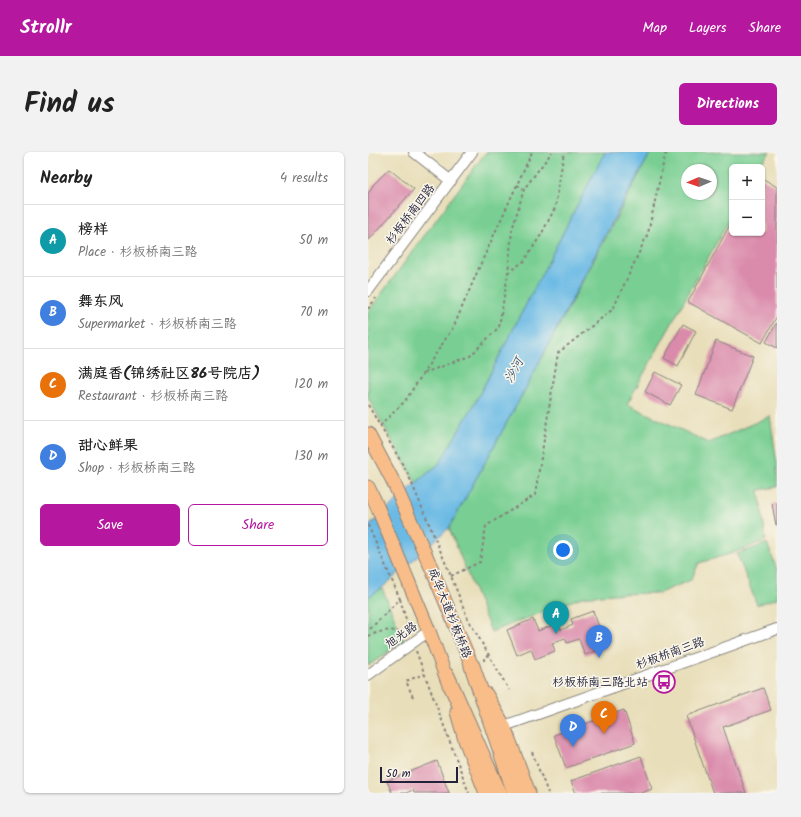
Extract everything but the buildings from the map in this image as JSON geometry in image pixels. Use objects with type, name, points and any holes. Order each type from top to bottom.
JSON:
[{"type":"highway","points":[[479,666],[516,793]]},
{"type":"highway","points":[[447,676],[500,793]]},
{"type":"main road","name":"成华大道杉板桥路","points":[[368,434],[393,481],[431,567],[479,666],[504,726],[529,793]]},
{"type":"main road","points":[[371,493],[447,676],[465,740],[486,793]]},
{"type":"street","points":[[414,152],[450,181]]},
{"type":"street","name":"杉板桥南四路","points":[[368,291],[472,152]]},
{"type":"street","name":"杉板桥南三路","points":[[504,726],[777,629]]},
{"type":"street","name":"旭光路","points":[[368,675],[429,631]]},
{"type":"path","points":[[380,426],[405,401],[454,326],[532,152]]},
{"type":"path","points":[[423,374],[470,356],[499,327],[508,273],[512,230],[524,189],[552,152]]},
{"type":"path","points":[[508,273],[524,261],[542,235],[555,208],[564,152]]},
{"type":"path","points":[[451,576],[480,562],[486,526],[535,494],[558,353],[614,309],[648,233],[665,155],[669,152]]},
{"type":"path","points":[[517,185],[524,189]]},
{"type":"path","points":[[368,405],[407,472],[468,619],[509,690]]},
{"type":"path","points":[[368,525],[400,600],[413,643],[469,793]]},
{"type":"path","points":[[368,630],[400,600]]},
{"type":"path","points":[[368,636],[383,632],[396,631],[413,643]]},
{"type":"path","points":[[479,666],[484,659],[489,656]]},
{"type":"path","points":[[413,697],[406,681],[425,674]]},
{"type":"path","points":[[532,752],[548,793]]},
{"type":"green space","points":[[486,152],[605,152],[474,405],[439,464],[416,483],[368,398],[368,312]]},
{"type":"green space","points":[[651,152],[770,152],[761,164],[729,164],[729,220],[627,404],[709,443],[770,416],[777,464],[777,487],[759,490],[766,540],[733,553],[699,563],[691,580],[659,593],[612,594],[582,597],[491,632],[449,528],[528,384]]},
{"type":"green space","points":[[767,543],[777,570],[777,598],[757,605],[737,554]]},
{"type":"green space","points":[[382,588],[404,641],[368,666],[368,597]]},
{"type":"water","name":"沙河","points":[[605,152],[651,152],[616,215],[528,384],[449,528],[382,588],[368,597],[368,527],[439,464],[474,405]]},
{"type":"place","name":"榜样","points":[[556,634]]},
{"type":"place","name":"舞东风","points":[[599,658]]},
{"type":"place","name":"杉板桥南三路北站","points":[[664,682]]},
{"type":"place","name":"满庭香(锦绣社区86号院店)","points":[[604,734]]},
{"type":"place","name":"甜心鲜果","points":[[573,747]]}]
